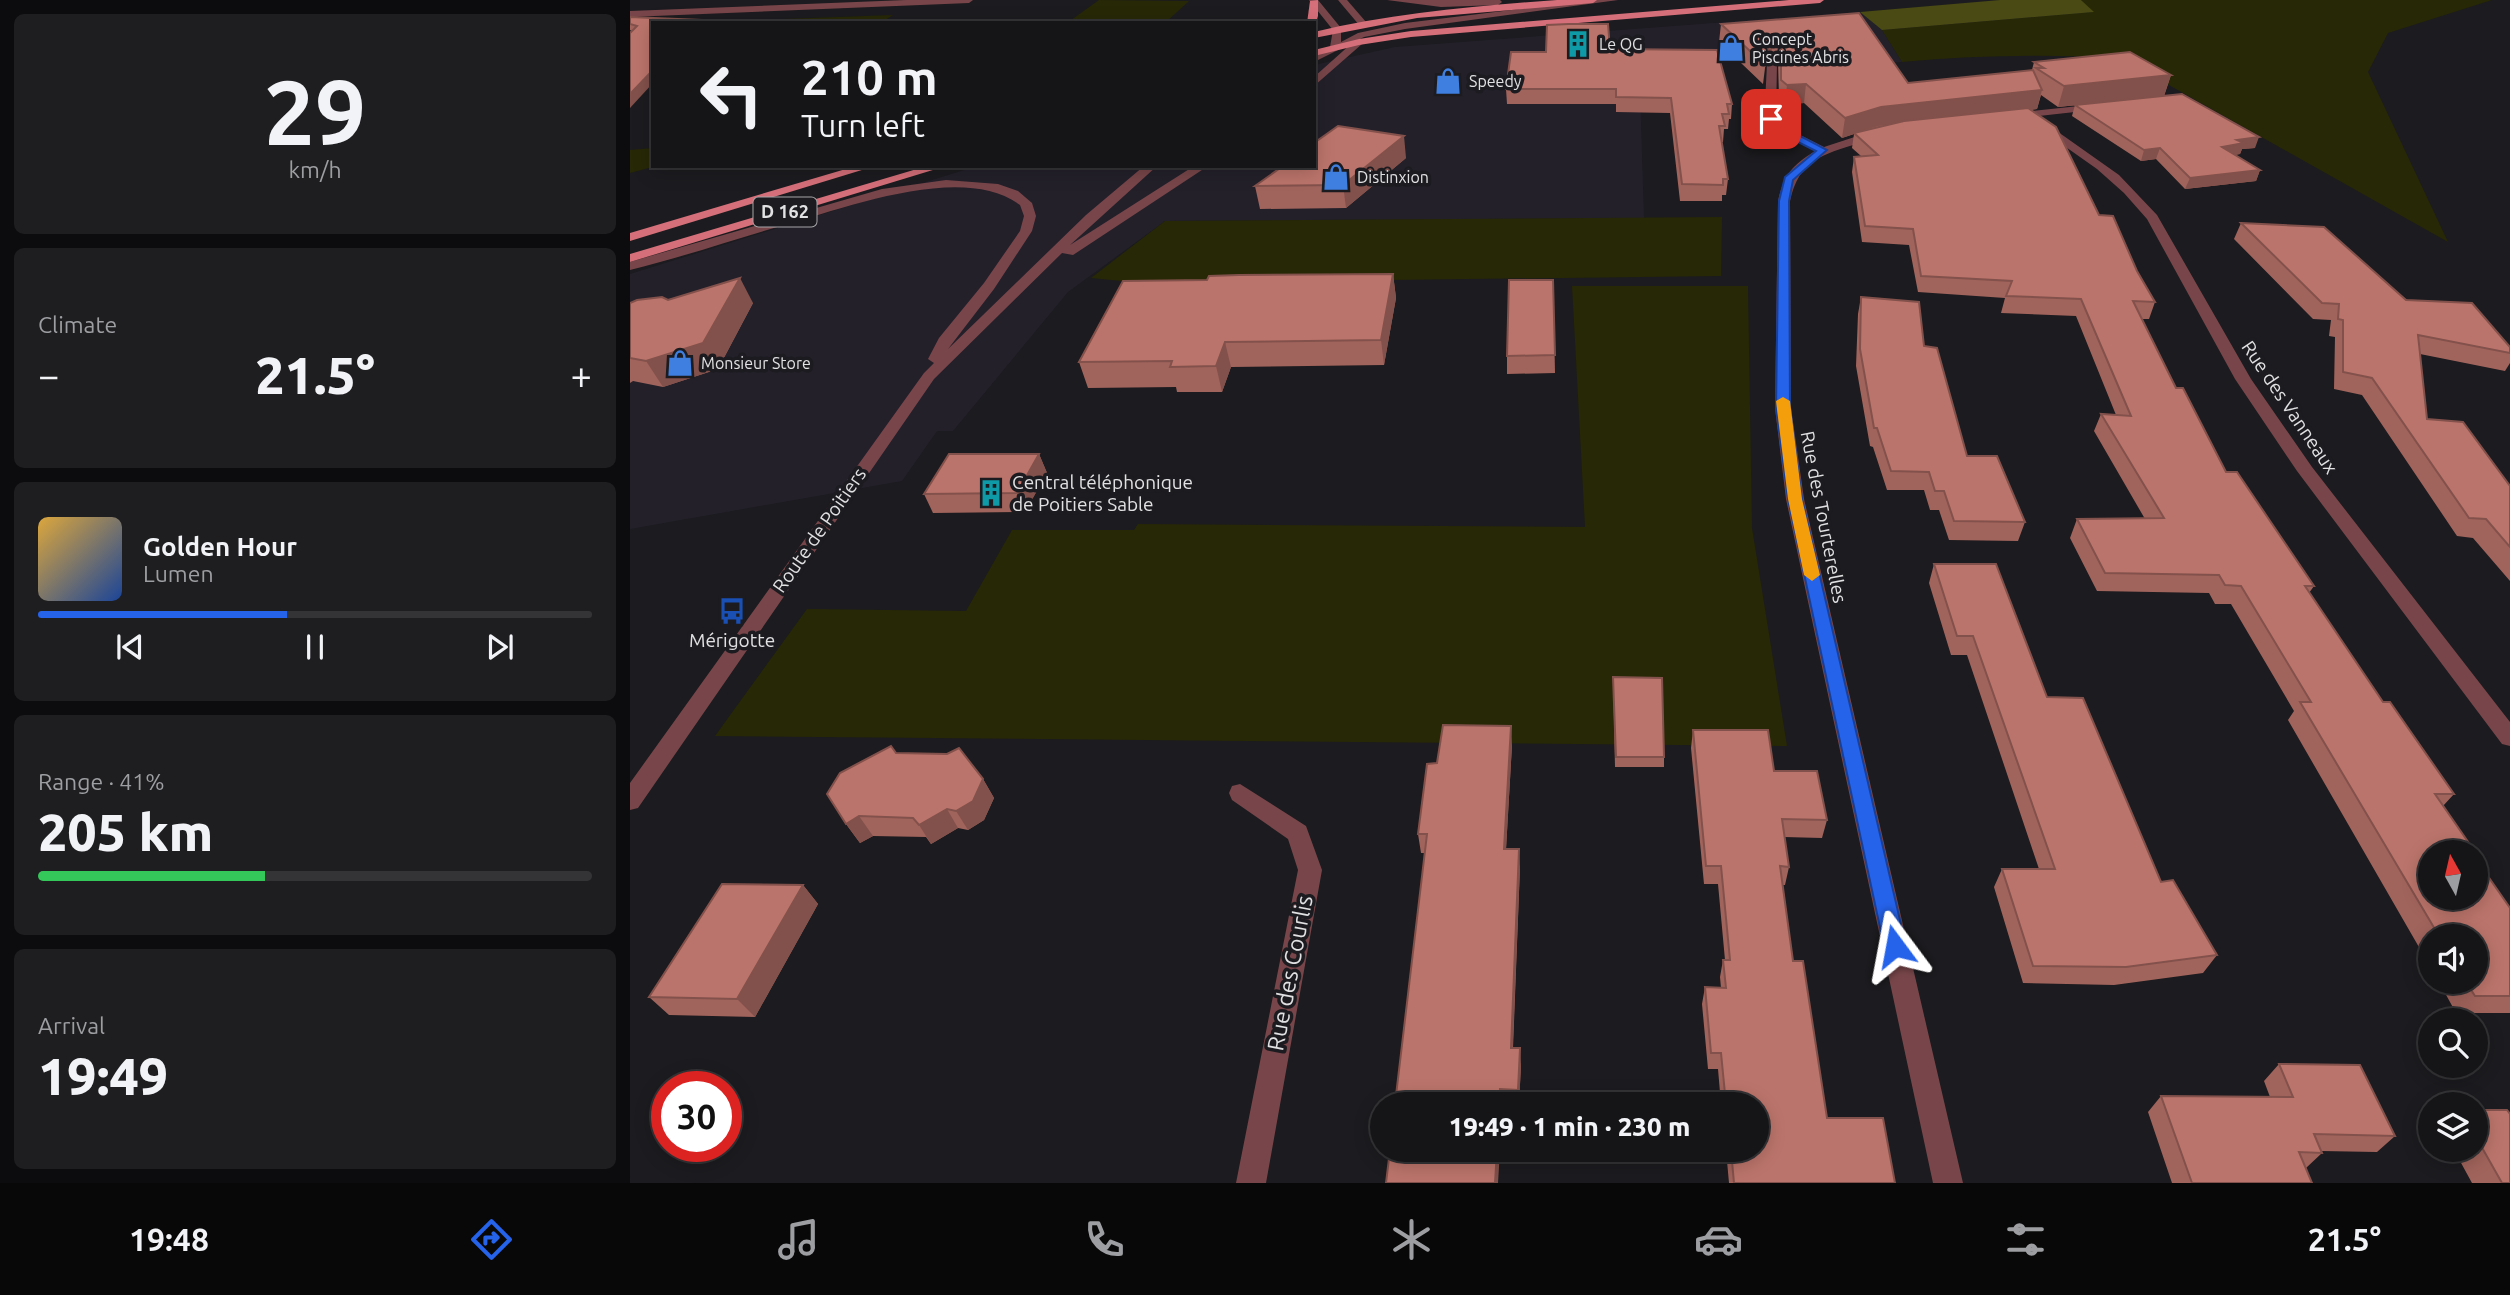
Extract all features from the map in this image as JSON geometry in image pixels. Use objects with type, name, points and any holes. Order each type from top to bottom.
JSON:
[{"type":"main road","points":[[1312,21],[1313,0]]},
{"type":"main road","points":[[1361,34],[1434,13],[1593,0]]},
{"type":"main road","points":[[1316,52],[1337,37],[1361,34],[1820,0]]},
{"type":"main road","name":"D 162","points":[[630,237],[862,168]]},
{"type":"main road","name":"D 162","points":[[630,258],[933,168]]},
{"type":"street","points":[[630,14],[969,0]]},
{"type":"street","points":[[1313,0],[1337,37]]},
{"type":"street","points":[[1342,0],[1361,34]]},
{"type":"street","points":[[1391,0],[1441,4],[1541,0]]},
{"type":"street","points":[[1316,38],[1614,0]]},
{"type":"street","points":[[1316,81],[1361,34]]},
{"type":"street","points":[[1316,57],[1337,37]]},
{"type":"street","points":[[1772,62],[1771,119],[1778,128],[1823,150]]},
{"type":"street","points":[[2000,117],[2122,104]]},
{"type":"street","name":"Rue des Vanneaux","points":[[2027,115],[2090,158],[2137,197],[2152,218],[2244,379],[2306,471],[2510,738]]},
{"type":"street","name":"Rue des Tourterelles","points":[[1892,130],[1848,140],[1823,150],[1789,179],[1784,201],[1783,408],[1795,499],[1948,1183]]},
{"type":"street","name":"Route de Poitiers","points":[[630,800],[929,376],[1090,218],[1149,168]]},
{"type":"street","name":"Route de Poitiers","points":[[1029,279],[1115,220],[1199,168]]},
{"type":"street","points":[[630,266],[821,209],[894,191],[946,184],[972,185],[1014,194],[1026,203],[1030,216],[1026,231],[989,286],[944,341],[929,376]]},
{"type":"street","name":"Rue des Courlis","points":[[1240,793],[1298,833],[1310,870],[1251,1183]]},
{"type":"shaded area","points":[[1099,0],[1189,1],[1167,21],[1070,21]]},
{"type":"shaded area","points":[[2000,0],[2081,0],[2094,12],[1882,30],[1860,12]]},
{"type":"shaded area","points":[[2081,0],[2492,0],[2388,33],[2368,72],[2448,242],[2121,58],[2011,56],[1902,62],[1882,30],[2093,12]]},
{"type":"shaded area","points":[[1860,12],[1882,30],[1902,62],[1877,64],[1785,58],[1639,58],[1644,218],[1165,221],[1068,292],[953,431],[937,431],[902,481],[630,529],[630,274],[971,168],[1316,168],[1316,65],[1395,47]]},
{"type":"shaded area","points":[[893,15],[884,21],[754,20]]},
{"type":"shaded area","points":[[651,148],[651,167],[630,173],[630,150]]},
{"type":"shaded area","points":[[1722,217],[1721,276],[1142,283],[1091,278],[1165,221]]},
{"type":"shaded area","points":[[1572,286],[1748,286],[1752,528],[1787,746],[715,736],[807,609],[966,611],[1012,530],[1134,530],[1138,524],[1585,527]]},
{"type":"building","points":[[1859,13],[1908,83],[2033,70],[2042,90],[1881,107],[1845,118],[1806,84],[1787,85],[1781,80],[1781,42],[1773,39],[1768,42],[1765,65],[1721,24]]},
{"type":"building","points":[[630,17],[700,20],[651,21],[651,72],[630,94],[630,33],[637,26],[630,24]]},
{"type":"building","points":[[1608,24],[1610,49],[1717,50],[1732,104],[1727,104],[1729,114],[1722,114],[1725,126],[1719,126],[1728,179],[1723,179],[1723,185],[1682,184],[1671,98],[1616,97],[1616,89],[1506,89],[1511,52],[1546,52],[1547,25]]},
{"type":"building","points":[[2130,52],[2171,75],[2064,86],[2036,68],[2044,68],[2034,62]]},
{"type":"building","points":[[2182,94],[2259,137],[2237,140],[2244,143],[2222,147],[2260,170],[2190,178],[2160,148],[2144,150],[2075,105]]},
{"type":"building","points":[[2028,108],[2056,127],[2099,215],[2113,216],[2137,271],[2155,302],[2133,301],[2176,388],[2183,388],[2226,472],[2237,472],[2314,586],[2305,586],[2383,702],[2390,702],[2454,794],[2435,794],[2467,840],[2418,840],[2418,901],[2300,702],[2311,702],[2241,586],[2225,585],[2219,575],[2105,573],[2077,519],[2164,518],[2101,414],[2131,416],[2081,299],[2006,296],[2012,281],[1921,276],[1913,229],[1865,226],[1854,157],[1878,155],[1854,133],[1904,121]]},
{"type":"building","points":[[1338,126],[1404,136],[1343,185],[1255,186],[1280,168],[1316,168],[1316,142]]},
{"type":"building","points":[[2241,223],[2324,227],[2406,300],[2472,303],[2510,347],[2510,353],[2418,335],[2427,419],[2463,422],[2510,486],[2510,547],[2486,519],[2469,518],[2372,378],[2343,372],[2343,320],[2338,319],[2339,304],[2322,303]]},
{"type":"building","points":[[1393,274],[1381,340],[1225,342],[1216,366],[1170,367],[1172,361],[1079,362],[1123,281],[1207,280],[1209,276],[1239,275]]},
{"type":"building","points":[[740,278],[703,343],[646,361],[630,358],[630,303],[662,297],[668,300]]},
{"type":"building","points":[[1509,280],[1553,280],[1555,355],[1507,356]]},
{"type":"building","points":[[1861,297],[1919,302],[1924,346],[1937,348],[1967,456],[1997,456],[2025,522],[1954,521],[1944,491],[1935,491],[1929,472],[1891,471],[1877,428],[1874,428],[1860,349]]},
{"type":"building","points":[[949,454],[1039,454],[1017,493],[924,494]]},
{"type":"building","points":[[1934,564],[1996,564],[2047,697],[2083,698],[2161,882],[2173,880],[2217,955],[2126,967],[2033,966],[2002,869],[2055,869],[1973,636],[1957,636]]},
{"type":"building","points":[[1613,677],[1662,678],[1664,757],[1616,757]]},
{"type":"building","points":[[1443,725],[1511,726],[1504,849],[1519,849],[1511,1048],[1520,1048],[1518,1090],[1396,1092],[1427,834],[1418,834],[1427,764],[1437,763]]},
{"type":"building","points":[[1693,730],[1768,730],[1774,771],[1817,771],[1827,820],[1782,819],[1789,867],[1780,866],[1793,961],[1803,961],[1827,1118],[1883,1118],[1895,1183],[1734,1183],[1732,1162],[1769,1162],[1769,1092],[1725,1092],[1721,1053],[1711,1053],[1705,987],[1726,988],[1723,960],[1730,960],[1721,866],[1706,866]]},
{"type":"building","points":[[891,746],[896,753],[947,754],[959,748],[983,779],[973,801],[956,811],[947,809],[919,825],[913,818],[859,816],[846,824],[827,794],[840,773]]},
{"type":"building","points":[[2488,876],[2510,908],[2510,996],[2474,994],[2488,994],[2488,924],[2432,924],[2424,910],[2488,910]]},
{"type":"building","points":[[722,884],[803,885],[737,999],[649,997]]},
{"type":"building","points":[[2279,1064],[2360,1065],[2395,1136],[2314,1134],[2322,1153],[2299,1152],[2312,1183],[2192,1183],[2161,1096],[2293,1097]]},
{"type":"building","points":[[2488,1110],[2507,1110],[2510,1114],[2510,1183],[2502,1183],[2488,1158]]},
{"type":"building","points":[[1389,1162],[1496,1162],[1495,1183],[1386,1183]]},
{"type":"slow traffic","points":[[1783,401],[1795,499],[1812,575]]},
{"type":"place","name":"Le QG","points":[[1578,44]]},
{"type":"place","name":"Concept Piscines Abris","points":[[1731,48]]},
{"type":"place","name":"Speedy","points":[[1448,81]]},
{"type":"place","name":"Distinxion","points":[[1336,177]]},
{"type":"place","name":"Monsieur Store","points":[[680,363]]},
{"type":"place","name":"Central téléphonique de Poitiers Sable","points":[[991,493]]},
{"type":"place","name":"Mérigotte","points":[[732,611]]},
{"type":"route","points":[[1771,119],[1778,128],[1796,139],[1823,150],[1804,163],[1789,179],[1784,201],[1786,277],[1783,408],[1795,499],[1895,946]]}]
